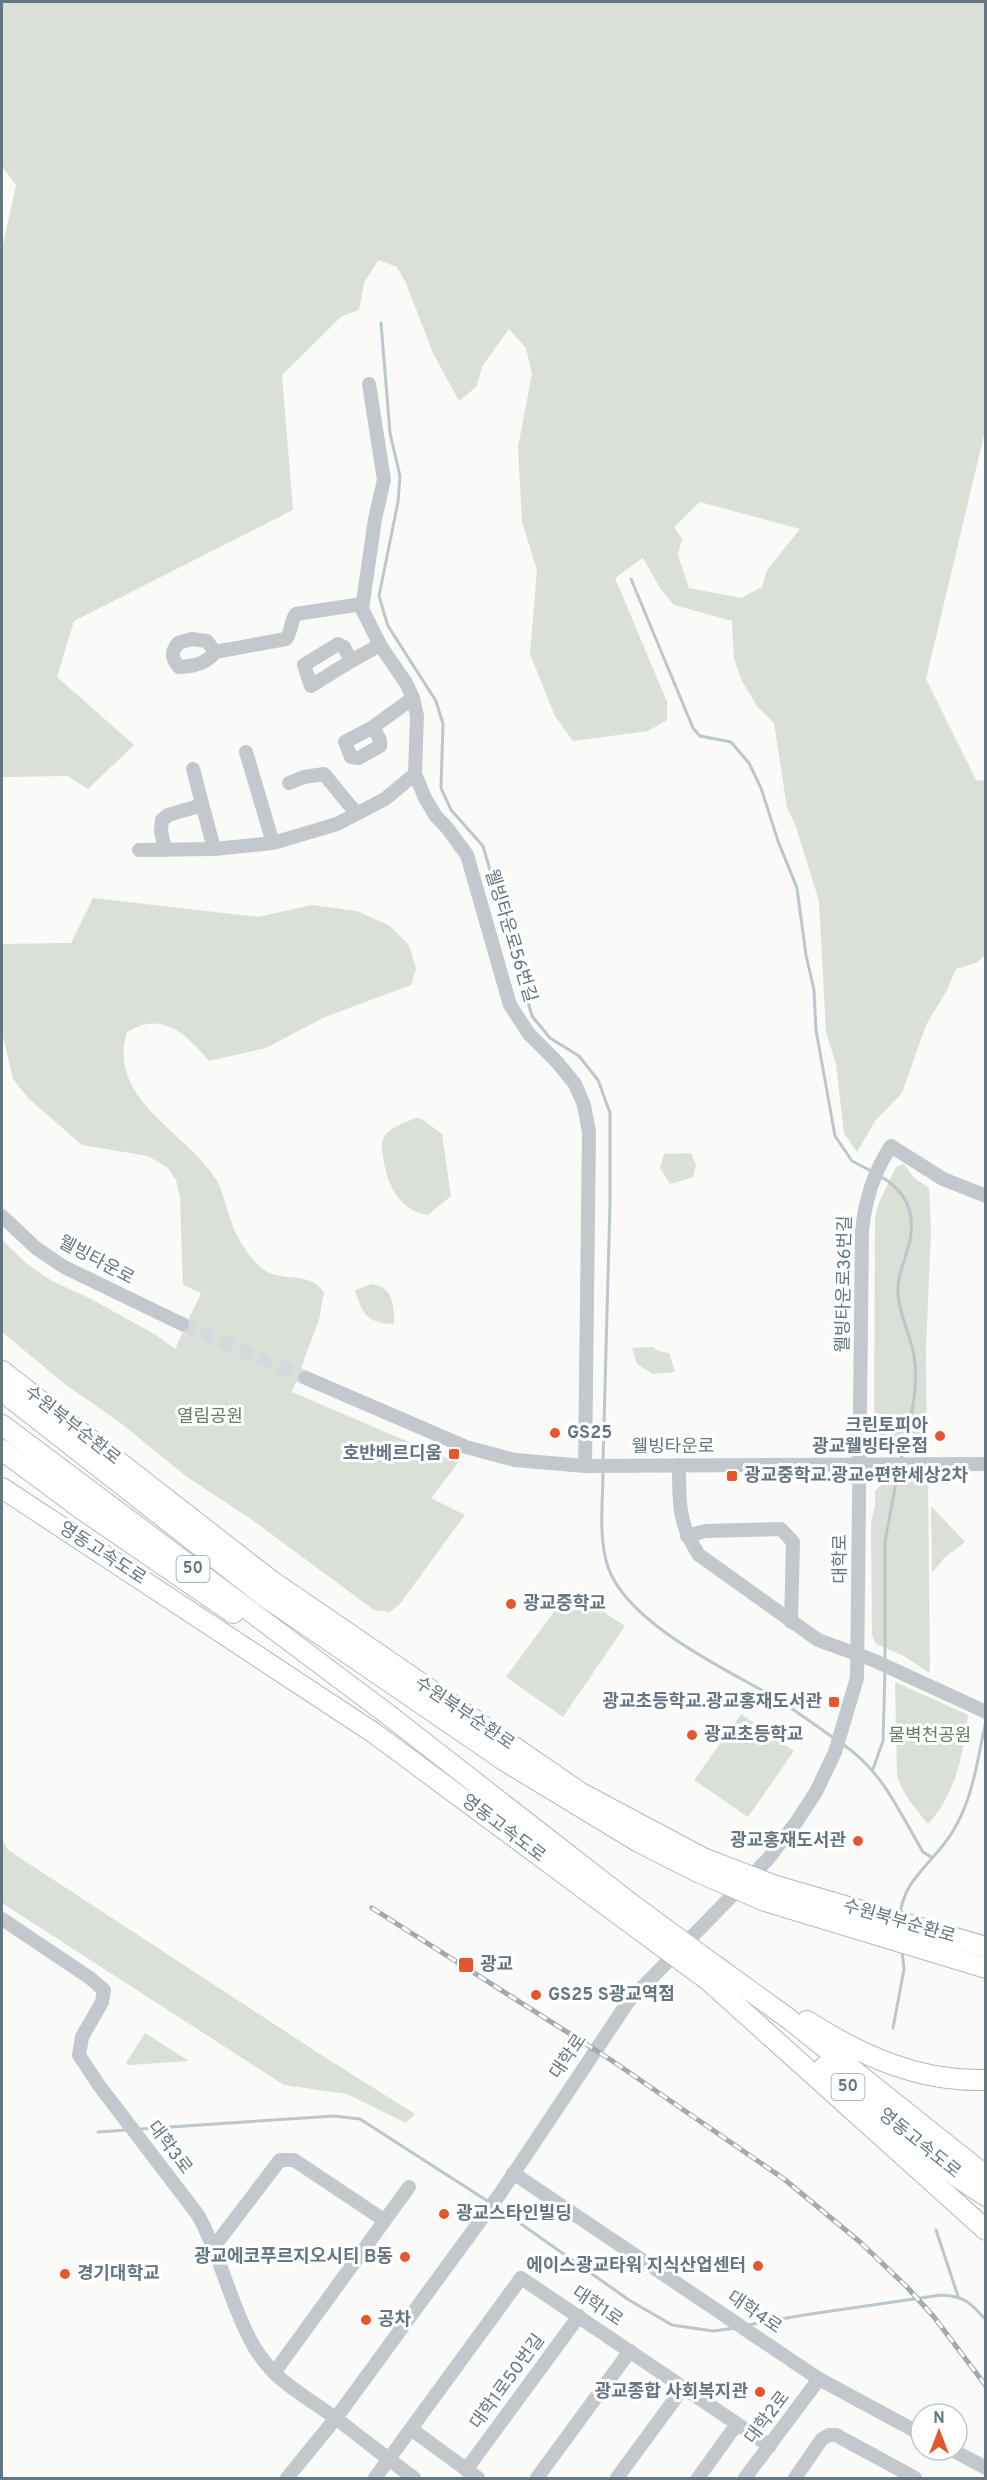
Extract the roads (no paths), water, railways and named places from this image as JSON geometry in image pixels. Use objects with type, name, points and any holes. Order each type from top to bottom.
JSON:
[{"type":"highway","name":"수원북부순환로","points":[[2,1371],[278,1586],[581,1793],[700,1865]]},
{"type":"highway","name":"수원북부순환로","points":[[2,1391],[264,1596],[524,1773],[638,1841],[875,1936],[939,1953],[986,1970]]},
{"type":"highway","name":"영동고속도로","points":[[2,1425],[386,1713],[622,1907]]},
{"type":"highway","name":"영동고속도로","points":[[2,1450],[207,1597],[386,1713]]},
{"type":"highway","name":"영동고속도로","points":[[2,1488],[374,1733],[622,1907],[713,1974],[960,2179],[986,2196]]},
{"type":"highway","name":"수원북부순환로","points":[[769,1893],[869,1914],[986,1945]]},
{"type":"highway","name":"영동고속도로","points":[[713,1974],[789,2019],[986,2176]]},
{"type":"highway","points":[[713,1974],[891,2065],[933,2076],[986,2080]]},
{"type":"highway","points":[[713,1974],[986,2230]]},
{"type":"street","points":[[215,652],[286,639],[291,633],[291,625],[296,614],[362,604],[384,480],[369,384]]},
{"type":"street","name":"웰빙타운로56번길","points":[[362,604],[362,609],[380,645],[406,683],[413,698],[417,716],[415,774],[435,815],[467,855],[510,1005],[529,1034],[557,1062],[574,1084],[584,1105],[590,1132],[591,1466]]},
{"type":"street","points":[[351,661],[380,645]]},
{"type":"street","points":[[373,727],[413,698]]},
{"type":"street","points":[[246,752],[273,843]]},
{"type":"street","points":[[193,769],[214,849]]},
{"type":"street","points":[[289,783],[304,777],[324,774],[357,813]]},
{"type":"street","points":[[139,850],[214,849],[273,843],[337,824],[385,799],[415,774]]},
{"type":"street","points":[[165,850],[161,831],[162,819],[168,814],[202,805]]},
{"type":"street","name":"웰빙타운로36번길","points":[[860,1464],[862,1231],[870,1186],[881,1161],[891,1146],[943,1179],[986,1196]]},
{"type":"street","name":"웰빙타운로","points":[[2,1216],[36,1248],[64,1267],[182,1324]]},
{"type":"street","name":"웰빙타운로","points":[[306,1378],[482,1452],[514,1460],[591,1466],[986,1464]]},
{"type":"street","name":"대학로","points":[[287,2478],[336,2418],[502,2191],[628,2002],[768,1860],[809,1803],[836,1752],[857,1678],[860,1464]]},
{"type":"street","points":[[679,1465],[679,1507],[687,1536],[699,1555],[818,1640],[873,1660],[980,1710]]},
{"type":"street","points":[[687,1536],[705,1531],[781,1529],[787,1533],[793,1542],[791,1622]]},
{"type":"street","name":"대학3로","points":[[2,1919],[90,1978],[104,1990],[102,2002],[79,2046],[83,2063],[198,2215],[213,2248],[238,2317],[255,2347],[274,2373],[288,2387],[336,2418]]},
{"type":"street","points":[[213,2248],[280,2160],[294,2160],[384,2220]]},
{"type":"street","name":"대학4로","points":[[513,2173],[819,2379],[909,2428]]},
{"type":"street","points":[[274,2373],[408,2187]]},
{"type":"street","name":"대학1로","points":[[375,2478],[521,2278],[770,2446]]},
{"type":"street","name":"대학1로50번길","points":[[466,2470],[579,2316]]},
{"type":"street","points":[[537,2478],[630,2350]]},
{"type":"street","name":"대학2로","points":[[746,2478],[819,2379]]},
{"type":"street","points":[[617,2478],[683,2388]]},
{"type":"street","points":[[336,2418],[414,2478]]},
{"type":"street","points":[[698,2478],[737,2424]]},
{"type":"street","points":[[411,2429],[478,2478]]},
{"type":"street","points":[[797,2478],[822,2439],[829,2435],[836,2435],[915,2478]]},
{"type":"street","points":[[969,2459],[986,2468]]},
{"type":"street","points":[[982,2478],[986,2475]]},
{"type":"waterway","points":[[381,323],[390,433],[400,476],[398,502],[379,596],[388,626],[436,701],[443,724],[441,788],[451,810],[483,846],[532,1016],[550,1038],[579,1056],[598,1080],[610,1113],[603,1461]]},
{"type":"waterway","points":[[631,579],[693,728],[700,736],[731,742],[749,763],[761,788],[778,841],[797,888],[806,955],[814,990],[816,1030],[835,1136],[852,1161],[873,1172]]},
{"type":"waterway","points":[[878,1175],[901,1194],[911,1219],[910,1240],[900,1273],[898,1294],[900,1310],[912,1348],[915,1382],[901,1461]]},
{"type":"waterway","points":[[885,1660],[885,1541],[899,1467]]},
{"type":"waterway","points":[[603,1471],[602,1532],[605,1556],[619,1588],[635,1607],[680,1642],[774,1697],[835,1739]]},
{"type":"waterway","points":[[873,1769],[883,1741],[885,1670]]},
{"type":"waterway","points":[[900,1916],[907,1891],[946,1842],[966,1805],[986,1721]]},
{"type":"waterway","points":[[841,1743],[856,1754],[879,1779],[923,1852],[931,1857]]},
{"type":"waterway","points":[[893,2028],[904,1969],[902,1950]]},
{"type":"waterway","points":[[140,2129],[334,2116],[360,2119],[489,2202]]},
{"type":"waterway","points":[[98,2132],[127,2130]]},
{"type":"waterway","points":[[497,2207],[629,2300],[672,2325],[713,2331],[735,2328]]},
{"type":"waterway","points":[[936,2230],[958,2296]]},
{"type":"waterway","points":[[748,2325],[941,2295],[962,2299],[986,2320]]},
{"type":"tunnel","points":[[182,1324],[306,1378]]},
{"type":"railway","points":[[372,1908],[611,2060],[784,2179],[860,2242],[907,2287],[934,2317],[986,2386]]},
{"type":"place","name":"GS25","points":[[555,1433]]},
{"type":"place","name":"크린토피아 광교웰빙타운점","points":[[940,1436]]},
{"type":"place","name":"호반베르디움","points":[[454,1454]]},
{"type":"place","name":"광교중학교.광교e편한세상2차","points":[[732,1476]]},
{"type":"place","name":"광교중학교","points":[[511,1604]]},
{"type":"place","name":"광교초등학교.광교홍재도서관","points":[[834,1702]]},
{"type":"place","name":"광교초등학교","points":[[692,1735]]},
{"type":"place","name":"광교홍재도서관","points":[[858,1841]]},
{"type":"place","name":"광교","points":[[466,1965]]},
{"type":"place","name":"GS25 S광교역점","points":[[536,1995]]},
{"type":"place","name":"광교스타인빌딩","points":[[444,2214]]},
{"type":"place","name":"광교에코푸르지오시티 B동","points":[[405,2257]]},
{"type":"place","name":"에이스광교타워 지식산업센터","points":[[758,2266]]},
{"type":"place","name":"경기대학교","points":[[65,2274]]},
{"type":"place","name":"공차","points":[[366,2320]]},
{"type":"place","name":"광교종합 사회복지관","points":[[760,2392]]},
{"type":"park label","name":"열림공원","points":[[210,1417]]},
{"type":"park label","name":"물벽천공원","points":[[930,1736]]}]
